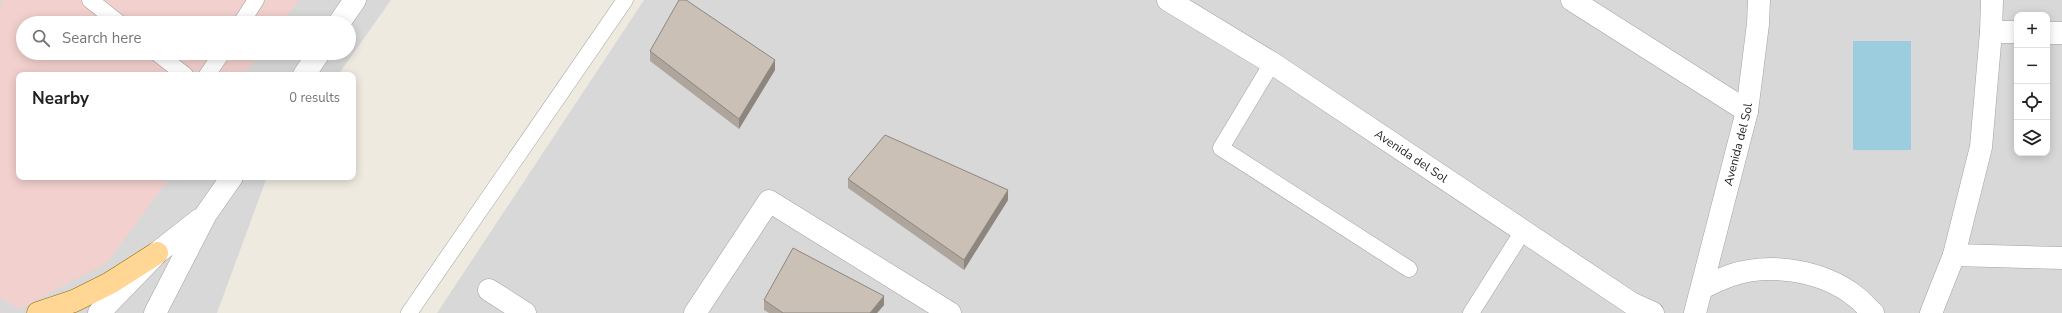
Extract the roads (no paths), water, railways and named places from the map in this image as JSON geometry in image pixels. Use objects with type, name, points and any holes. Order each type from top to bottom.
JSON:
[{"type":"main road","points":[[38,313],[74,301],[110,283],[157,253]]},
{"type":"street","points":[[344,16],[355,0]]},
{"type":"street","name":"Avenida del Sol","points":[[1168,0],[1272,63],[1631,303],[1653,313]]},
{"type":"street","points":[[1572,0],[1747,111]]},
{"type":"street","name":"Avenida del Sol","points":[[1696,313],[1704,287],[1747,111],[1758,24],[1759,0]]},
{"type":"street","points":[[1931,313],[1954,255],[1981,147],[1991,32],[1992,0]]},
{"type":"street","points":[[1991,32],[2014,32]]},
{"type":"street","points":[[2050,32],[2062,33]]},
{"type":"street","points":[[306,72],[314,60]]},
{"type":"street","points":[[155,313],[206,214],[230,180]]},
{"type":"street","points":[[695,313],[769,201],[950,313]]},
{"type":"street","points":[[98,313],[157,253],[206,214]]},
{"type":"street","points":[[1954,255],[2060,259]]},
{"type":"street","points":[[1704,287],[1733,275],[1756,271],[1796,271],[1827,280],[1854,296],[1874,313]]},
{"type":"street","points":[[489,290],[525,313]]},
{"type":"lane","points":[[91,0],[110,16]]},
{"type":"lane","points":[[246,16],[256,0]]},
{"type":"lane","points":[[409,313],[625,0]]},
{"type":"lane","points":[[166,60],[181,72]]},
{"type":"lane","points":[[209,72],[217,60]]},
{"type":"lane","points":[[1272,63],[1221,148],[1409,269]]},
{"type":"lane","points":[[1471,313],[1523,231]]},
{"type":"water","points":[[1853,41],[1911,41],[1911,150],[1853,150]]}]
